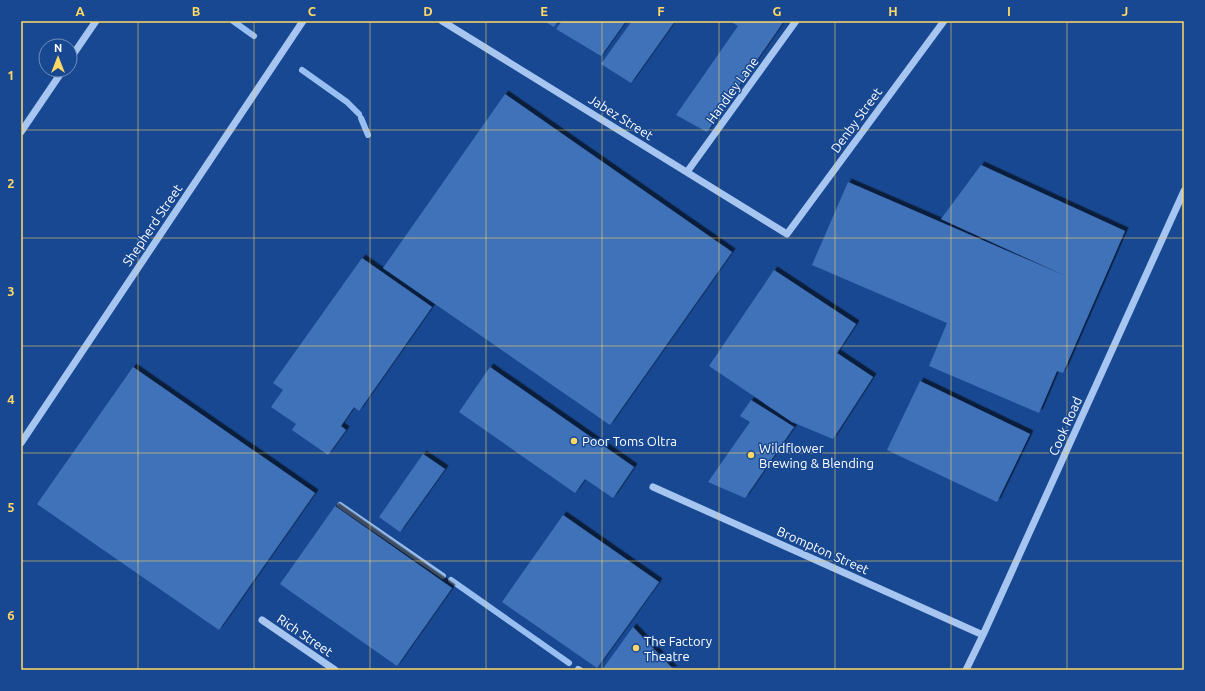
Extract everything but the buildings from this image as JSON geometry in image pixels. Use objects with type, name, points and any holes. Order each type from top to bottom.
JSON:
[{"type":"street","points":[[78,47],[96,21]]},
{"type":"street","name":"Shepherd Street","points":[[21,443],[303,21]]},
{"type":"street","name":"Jabez Street","points":[[442,21],[787,234]]},
{"type":"street","name":"Handley Lane","points":[[687,172],[796,21]]},
{"type":"street","name":"Denby Street","points":[[787,234],[944,21]]},
{"type":"street","points":[[21,132],[58,78]]},
{"type":"street","name":"Cook Road","points":[[966,670],[1184,191]]},
{"type":"street","name":"Brompton Street","points":[[653,487],[983,635]]},
{"type":"street","name":"Rich Street","points":[[262,620],[336,670]]},
{"type":"waterway","points":[[233,21],[254,36]]},
{"type":"waterway","points":[[302,70],[347,102],[359,114]]},
{"type":"waterway","points":[[361,118],[368,135]]},
{"type":"waterway","points":[[340,505],[443,576]]},
{"type":"waterway","points":[[451,580],[569,663]]},
{"type":"place","name":"Poor Toms Oltra","points":[[574,441]]},
{"type":"place","name":"Wildflower Brewing & Blending","points":[[751,455]]},
{"type":"place","name":"The Factory Theatre","points":[[636,648]]}]
